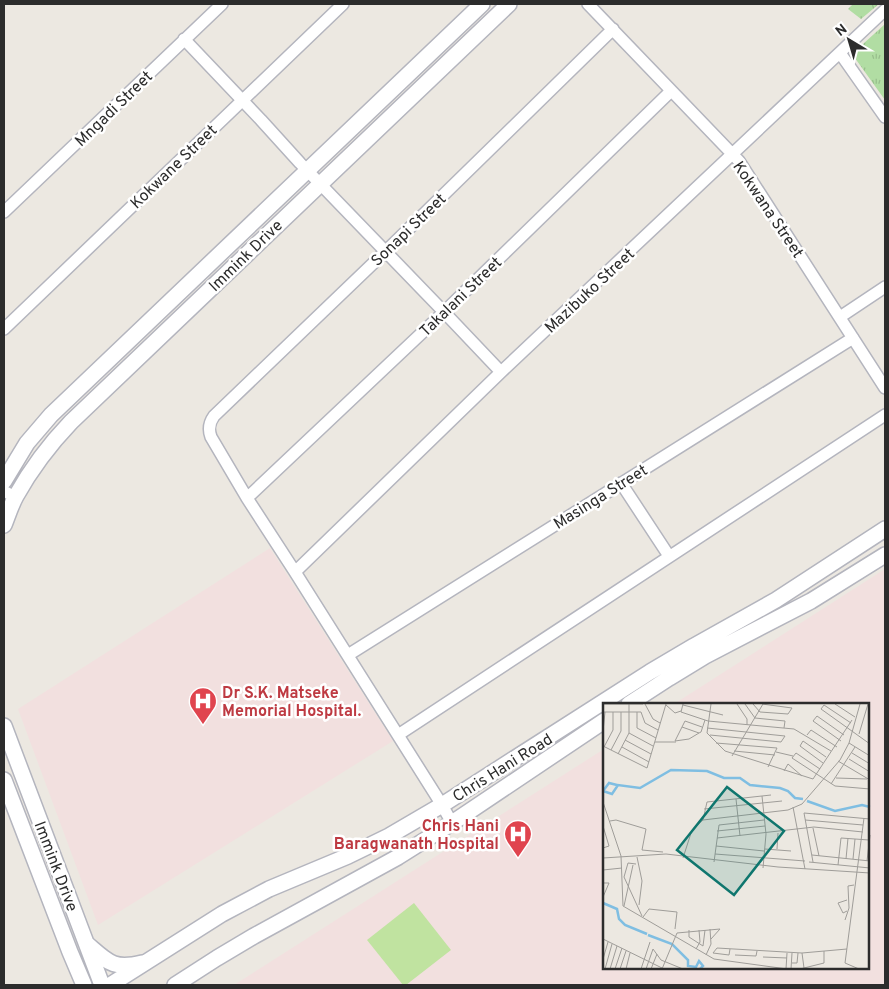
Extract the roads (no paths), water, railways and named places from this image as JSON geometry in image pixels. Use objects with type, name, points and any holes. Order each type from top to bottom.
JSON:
[{"type":"main road","name":"Immink Drive","points":[[4,480],[27,443],[51,416],[482,4]]},
{"type":"main road","name":"Immink Drive","points":[[4,525],[10,494],[70,422],[509,4]]},
{"type":"main road","name":"Chris Hani Road","points":[[110,985],[222,914],[269,889],[348,856],[389,836],[442,805],[650,672],[776,600],[885,530]]},
{"type":"main road","points":[[631,703],[705,656],[811,600],[885,555]]},
{"type":"main road","name":"Chris Hani Road","points":[[175,985],[254,936],[389,862],[452,823],[603,722]]},
{"type":"main road","name":"Immink Drive","points":[[4,726],[102,985]]},
{"type":"main road","name":"Immink Drive","points":[[4,780],[84,985]]},
{"type":"main road","points":[[86,943],[106,960],[119,966],[126,967],[148,962]]},
{"type":"main road","points":[[70,952],[72,975],[70,985]]},
{"type":"street","name":"Mngadi Street","points":[[4,212],[222,4]]},
{"type":"street","name":"Kokwane Street","points":[[4,329],[343,4]]},
{"type":"street","name":"Kokwana Street","points":[[588,4],[732,154],[747,173],[885,388]]},
{"type":"street","name":"Mazibuko Street","points":[[295,572],[502,372],[885,10]]},
{"type":"street","name":"Sonapi Street","points":[[247,498],[211,437],[209,431],[211,420],[214,416],[613,29]]},
{"type":"street","points":[[184,39],[502,372]]},
{"type":"street","points":[[840,53],[885,117]]},
{"type":"street","name":"Takalani Street","points":[[247,498],[444,312],[671,91]]},
{"type":"street","points":[[840,317],[885,287]]},
{"type":"street","name":"Masinga Street","points":[[348,655],[853,338]]},
{"type":"street","points":[[398,735],[885,415]]},
{"type":"street","points":[[621,483],[669,556]]},
{"type":"street","points":[[247,498],[348,655],[452,823]]},
{"type":"place","name":"Dr S.K. Matseke Memorial Hospital.","points":[[203,725]]},
{"type":"place","name":"Chris Hani Baragwanath Hospital","points":[[518,858]]}]
